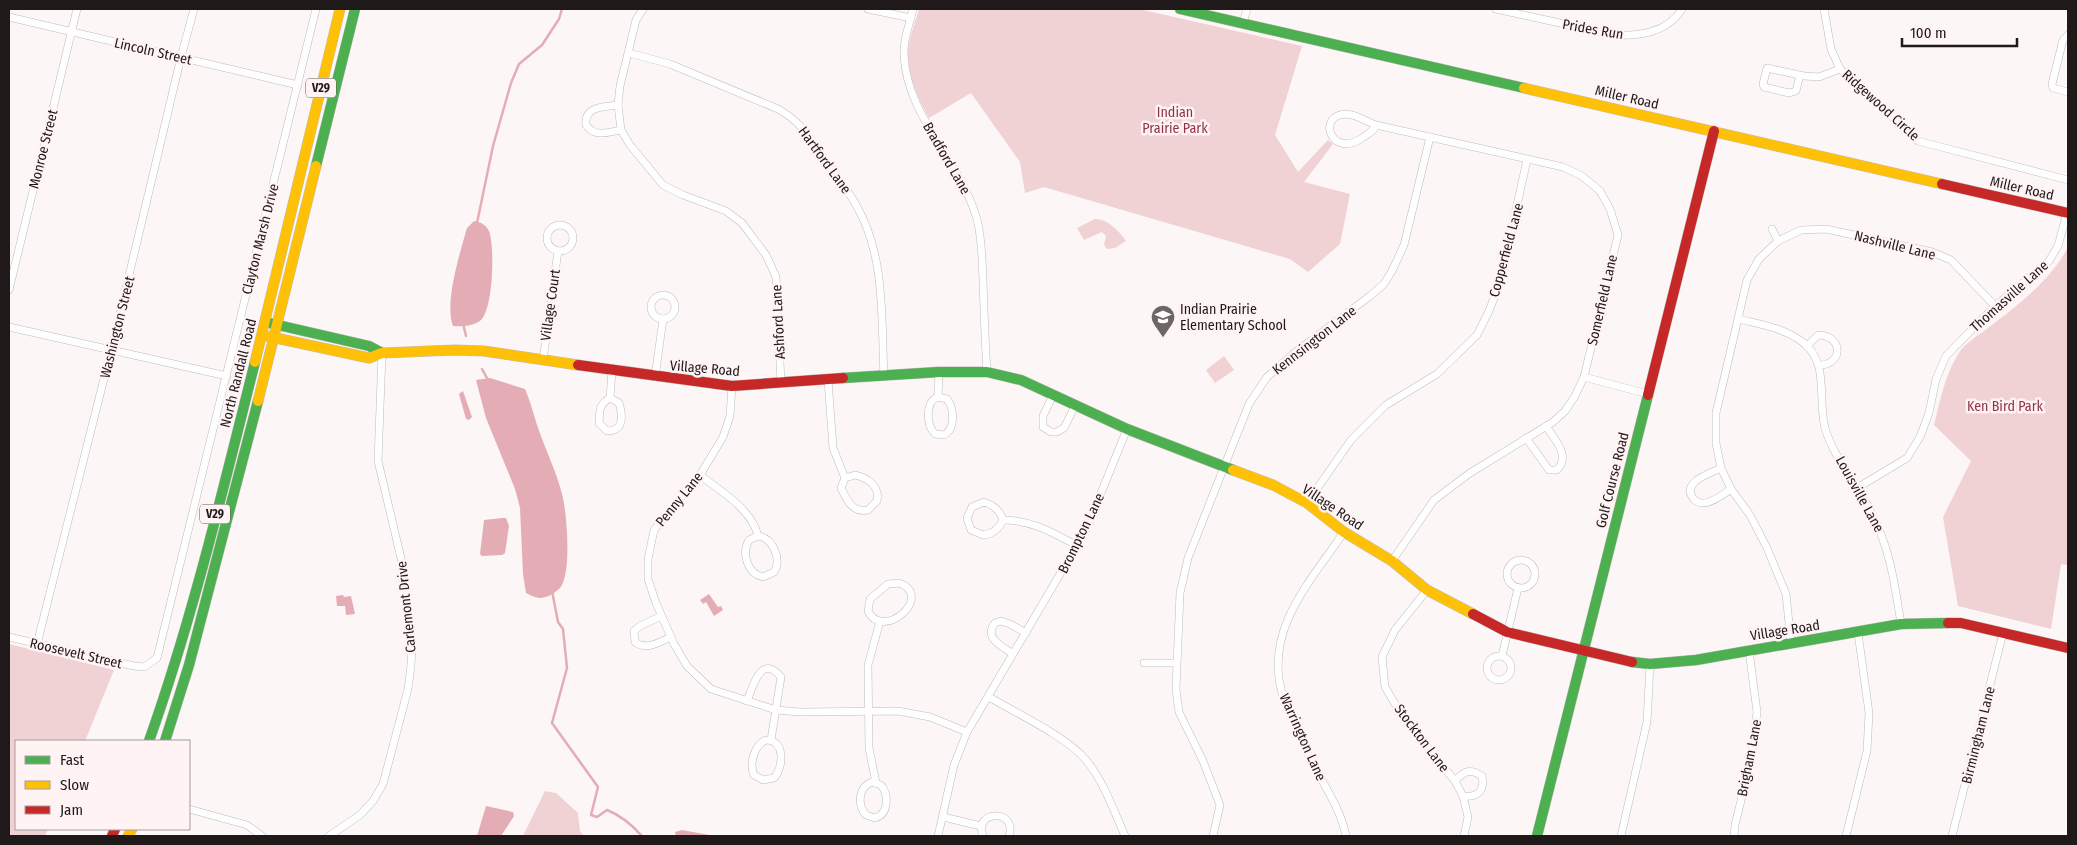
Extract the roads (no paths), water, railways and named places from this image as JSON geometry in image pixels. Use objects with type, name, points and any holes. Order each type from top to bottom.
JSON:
[{"type":"street","name":"Monroe Street","points":[[9,290],[77,9]]},
{"type":"street","name":"Washington Street","points":[[37,644],[111,351],[180,57],[194,9]]},
{"type":"street","name":"Clayton Marsh Drive","points":[[144,667],[157,658],[163,640],[316,9]]},
{"type":"street","name":"North Randall Road","points":[[150,740],[167,693],[262,335],[340,9]]},
{"type":"street","name":"North Randall Road","points":[[165,740],[182,690],[220,550],[355,9]]},
{"type":"street","name":"Ashford Lane","points":[[643,9],[636,20],[620,86],[618,105],[621,130],[630,145],[663,185],[683,195],[726,211],[742,223],[766,255],[776,277],[781,383]]},
{"type":"street","points":[[868,9],[911,18]]},
{"type":"street","name":"Bradford Lane","points":[[913,9],[904,51],[906,79],[915,103],[956,170],[969,196],[978,221],[982,252],[987,372]]},
{"type":"street","name":"Miller Road","points":[[1180,9],[2068,213]]},
{"type":"street","points":[[1243,23],[1246,9]]},
{"type":"street","name":"Prides Run","points":[[1496,9],[1614,35],[1634,36],[1663,29],[1682,9]]},
{"type":"street","name":"Ridgewood Circle","points":[[1824,9],[1831,49],[1840,69],[1918,141],[2068,180]]},
{"type":"street","name":"Lincoln Street","points":[[9,17],[298,85]]},
{"type":"street","points":[[2068,35],[2063,40],[2052,84],[2054,88],[2068,92]]},
{"type":"street","name":"Hartford Lane","points":[[629,54],[670,64],[778,109],[805,130],[857,205],[870,234],[877,269],[884,376]]},
{"type":"street","points":[[1800,75],[1796,91],[1790,94],[1764,87],[1763,84],[1768,68],[1819,77],[1840,69]]},
{"type":"street","points":[[618,105],[592,109],[586,120],[586,125],[597,134],[621,130]]},
{"type":"street","name":"Somerfield Lane","points":[[1376,125],[1373,131],[1356,143],[1339,142],[1333,139],[1330,134],[1332,120],[1338,115],[1349,114],[1376,125],[1562,167],[1582,176],[1600,190],[1610,209],[1618,235],[1584,378],[1575,396],[1565,410],[1546,426],[1470,472],[1434,500],[1392,560]]},
{"type":"street","name":"Golf Course Road","points":[[1537,836],[1714,131]]},
{"type":"street","name":"Kennsington Lane","points":[[1213,836],[1220,805],[1203,761],[1180,712],[1176,689],[1180,593],[1188,558],[1249,404],[1267,377],[1293,354],[1370,296],[1384,284],[1392,271],[1404,245],[1430,138]]},
{"type":"street","name":"Copperfield Lane","points":[[1307,503],[1351,440],[1386,405],[1437,374],[1477,335],[1490,310],[1499,285],[1528,160]]},
{"type":"street","name":"Thomasville Lane","points":[[1857,488],[1907,458],[1920,437],[1926,421],[1936,379],[1946,356],[1996,306],[2050,261],[2058,246],[2068,213]]},
{"type":"street","points":[[1772,228],[1778,242]]},
{"type":"street","name":"Nashville Lane","points":[[1792,643],[1786,594],[1767,548],[1750,514],[1732,489],[1721,468],[1716,444],[1716,413],[1748,280],[1759,259],[1778,242],[1801,230],[1826,229],[1932,252],[1951,260],[1996,306]]},
{"type":"street","name":"Village Court","points":[[543,360],[558,251]]},
{"type":"street","points":[[655,377],[663,319]]},
{"type":"street","name":"Louisville Lane","points":[[1739,319],[1792,335],[1807,346],[1814,355],[1819,365],[1822,415],[1826,429],[1868,507],[1886,546],[1891,562],[1901,624]]},
{"type":"street","name":"Village Road","points":[[265,322],[369,346],[382,353]]},
{"type":"street","points":[[9,327],[227,376]]},
{"type":"street","name":"Village Road","points":[[262,335],[369,358],[382,353],[455,350],[484,351],[612,371],[732,386],[939,372],[987,372],[1020,380],[1128,429],[1273,485],[1307,503],[1344,532],[1392,560],[1427,590],[1507,632],[1631,662],[1650,664],[1696,660],[1901,624],[1945,622],[2068,648]]},
{"type":"street","points":[[1807,346],[1818,335],[1826,335],[1833,339],[1837,346],[1837,354],[1833,361],[1827,365],[1819,365]]},
{"type":"street","name":"Carlemont Drive","points":[[329,836],[360,815],[373,800],[383,784],[408,689],[411,665],[412,647],[404,571],[378,461],[382,353]]},
{"type":"street","points":[[610,398],[612,371]]},
{"type":"street","points":[[938,397],[939,372]]},
{"type":"street","points":[[1584,378],[1648,394]]},
{"type":"street","points":[[828,380],[833,448],[845,478],[841,488],[851,506],[862,511],[873,506],[878,495],[874,484],[855,475],[845,478]]},
{"type":"street","name":"Penny Lane","points":[[732,386],[727,426],[700,475],[654,530],[648,559],[648,578],[661,616],[687,666],[711,689],[776,710],[800,712],[898,711],[930,717],[967,732]]},
{"type":"street","points":[[1053,395],[1043,416],[1043,427],[1046,429],[1057,432],[1064,428],[1075,406]]},
{"type":"street","points":[[938,397],[947,399],[951,407],[951,430],[944,435],[935,434],[930,427],[929,405],[931,401],[938,397]]},
{"type":"street","points":[[610,398],[619,403],[622,415],[618,428],[613,431],[607,431],[599,423],[601,406],[603,402],[610,398]]},
{"type":"street","points":[[1526,438],[1549,470],[1557,470],[1564,461],[1563,454],[1546,426]]},
{"type":"street","name":"Brompton Lane","points":[[938,836],[954,765],[967,732],[1078,546],[1128,429]]},
{"type":"street","points":[[1721,468],[1692,484],[1690,492],[1693,499],[1700,503],[1705,503],[1732,489]]},
{"type":"street","points":[[700,475],[745,512],[756,528],[758,536]]},
{"type":"street","points":[[984,502],[996,508],[1001,513],[1003,520],[1000,527],[983,536],[971,530],[967,518],[972,507],[984,502]]},
{"type":"street","points":[[1003,520],[1018,520],[1040,526],[1078,546]]},
{"type":"street","name":"Warrington Lane","points":[[1344,532],[1294,607],[1284,625],[1278,650],[1282,692],[1311,760],[1335,807],[1346,836]]},
{"type":"street","points":[[758,536],[767,539],[777,554],[778,560],[774,572],[764,577],[752,573],[748,568],[746,549],[749,540],[758,536]]},
{"type":"street","points":[[1525,561],[1534,567],[1535,578],[1529,587],[1518,588],[1509,582],[1508,571],[1514,562],[1525,561]]},
{"type":"street","points":[[899,583],[904,585],[911,593],[909,608],[891,620],[880,621],[874,619],[868,611],[870,599],[888,584],[899,583]]},
{"type":"street","points":[[1502,656],[1518,588]]},
{"type":"street","name":"Stockton Lane","points":[[1427,590],[1395,630],[1382,656],[1385,687],[1403,717],[1454,780],[1464,796],[1468,818],[1464,836]]},
{"type":"street","points":[[661,616],[634,631],[635,642],[640,646],[648,646],[671,637]]},
{"type":"street","points":[[876,783],[867,784],[860,791],[862,811],[870,818],[880,816],[886,809],[884,789],[876,783],[869,748],[868,665],[880,621]]},
{"type":"street","points":[[1013,654],[994,640],[990,634],[991,627],[995,623],[1002,621],[1026,633]]},
{"type":"street","points":[[1846,836],[1868,751],[1869,713],[1858,632]]},
{"type":"street","name":"Birmingham Lane","points":[[1952,836],[2003,633]]},
{"type":"street","name":"Roosevelt Street","points":[[9,637],[144,667]]},
{"type":"street","name":"Brigham Lane","points":[[1734,836],[1751,760],[1758,712],[1749,650]]},
{"type":"street","points":[[1144,663],[1176,663]]},
{"type":"street","points":[[1621,836],[1647,722],[1650,664]]},
{"type":"street","points":[[747,701],[758,673],[769,669],[781,677],[771,740]]},
{"type":"street","points":[[989,697],[1070,745],[1086,761],[1104,788],[1125,836]]},
{"type":"street","points":[[771,740],[775,741],[781,749],[780,768],[774,778],[763,780],[754,774],[751,764],[761,742],[771,740]]},
{"type":"street","name":"Stockton Lane","points":[[1454,780],[1464,771],[1470,771],[1482,776],[1484,783],[1482,790],[1477,795],[1471,797],[1464,796]]},
{"type":"street","points":[[191,810],[247,825],[262,836]]},
{"type":"street","points":[[983,836],[982,826],[988,818],[999,816],[1008,822],[1010,827],[1009,836]]},
{"type":"street","points":[[943,817],[982,826]]},
{"type":"waterway","points":[[477,223],[493,146],[511,83],[519,64],[542,45],[559,19],[562,9]]},
{"type":"waterway","points":[[463,323],[466,336]]},
{"type":"waterway","points":[[482,369],[488,380]]},
{"type":"waterway","points":[[552,591],[558,622],[563,629],[567,668],[552,723],[598,787],[591,815],[597,817],[607,810],[626,821],[642,836]]},
{"type":"place","name":"Indian Prairie Elementary School","points":[[1163,338]]},
{"type":"park label","name":"Indian Prairie Park","points":[[1175,120]]},
{"type":"park label","name":"Ken Bird Park","points":[[2005,406]]}]
